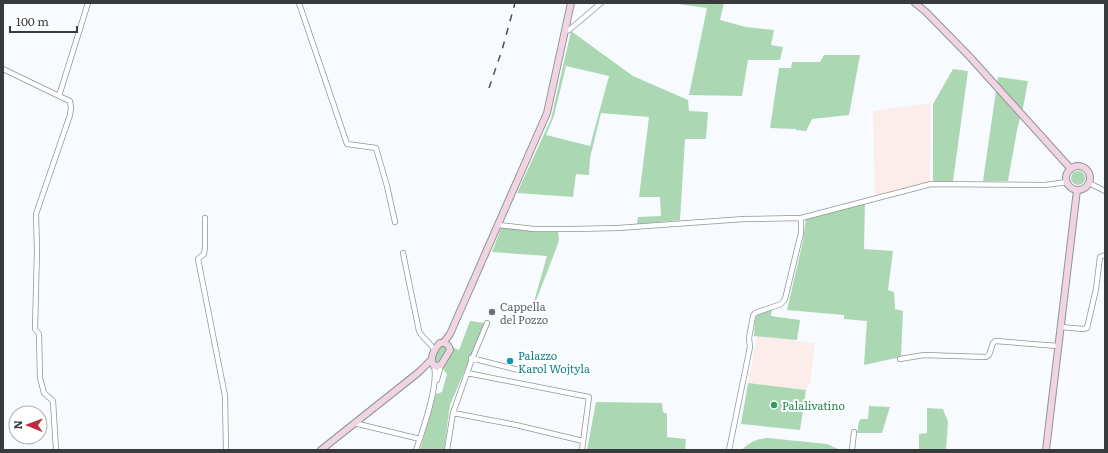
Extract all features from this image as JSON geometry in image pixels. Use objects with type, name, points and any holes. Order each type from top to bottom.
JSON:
[{"type":"main road","points":[[321,450],[419,372],[432,358],[437,345],[450,334],[547,113],[571,3]]},
{"type":"main road","points":[[915,3],[926,12],[969,56],[1071,169]]},
{"type":"main road","points":[[1077,166],[1084,167],[1087,170],[1090,176],[1089,182],[1083,189],[1077,190],[1072,188],[1067,182],[1067,173],[1071,169],[1077,166]]},
{"type":"main road","points":[[1046,450],[1077,190]]},
{"type":"main road","points":[[419,372],[428,367],[436,366],[449,354],[449,347],[460,309]]},
{"type":"main road","points":[[441,343],[449,347]]},
{"type":"main road","points":[[432,358],[436,366]]},
{"type":"street","points":[[59,96],[88,3]]},
{"type":"street","points":[[299,3],[347,144],[376,148],[387,186],[395,222]]},
{"type":"street","points":[[566,31],[601,3]]},
{"type":"street","points":[[3,69],[70,101],[71,108],[36,214],[36,329],[39,334],[40,378],[44,394],[53,401],[56,450]]},
{"type":"street","points":[[498,225],[534,229],[618,228],[744,219],[801,218],[931,184],[1045,185],[1067,182]]},
{"type":"street","points":[[1089,182],[1105,191]]},
{"type":"street","points":[[204,218],[206,248],[204,254],[198,259],[225,396],[226,450]]},
{"type":"street","points":[[729,450],[750,346],[749,338],[753,316],[755,313],[781,304],[785,299],[801,234],[801,218]]},
{"type":"street","points":[[404,253],[419,331],[431,344],[435,351]]},
{"type":"street","points":[[1061,327],[1087,328],[1096,289],[1100,257],[1105,255]]},
{"type":"street","points":[[447,450],[452,413],[471,358],[487,322]]},
{"type":"street","points":[[425,338],[435,343],[441,343]]},
{"type":"street","points":[[900,358],[924,355],[986,357],[989,355],[995,341],[1058,346]]},
{"type":"street","points":[[471,358],[522,371]]},
{"type":"street","points":[[416,450],[432,392],[436,366]]},
{"type":"street","points":[[467,373],[590,398],[582,450]]},
{"type":"street","points":[[452,413],[516,425],[583,441]]},
{"type":"street","points":[[354,423],[420,438]]},
{"type":"street","points":[[852,450],[854,432]]},
{"type":"shaded area","points":[[931,103],[930,183],[875,196],[873,111]]},
{"type":"shaded area","points":[[757,336],[815,343],[810,383],[806,390],[748,383]]},
{"type":"green space","points":[[671,3],[724,3],[720,20],[746,27],[774,30],[771,45],[783,47],[780,60],[748,60],[742,96],[689,95],[707,8]]},
{"type":"green space","points":[[571,31],[633,76],[688,100],[689,111],[708,112],[706,139],[685,139],[680,220],[637,224],[638,217],[661,216],[660,197],[639,197],[649,117],[601,113],[590,158],[589,175],[576,174],[573,197],[517,193],[551,119]],"holes":[[[566,66],[609,76],[590,146],[546,135],[554,116]]]},
{"type":"green space","points":[[824,55],[860,55],[849,115],[812,119],[806,131],[770,128],[779,68],[791,68],[792,62],[820,62]]},
{"type":"green space","points":[[953,69],[968,71],[953,181],[933,182],[933,104]]},
{"type":"green space","points":[[998,77],[1028,81],[1008,181],[983,181]]},
{"type":"green space","points":[[1075,171],[1081,171],[1085,175],[1085,181],[1081,185],[1075,185],[1071,181],[1071,175]]},
{"type":"green space","points":[[865,202],[864,249],[893,251],[888,290],[894,292],[895,309],[903,311],[901,357],[864,365],[867,321],[844,319],[844,315],[787,310],[803,241],[806,217]]},
{"type":"green space","points":[[502,226],[558,231],[559,240],[534,306],[533,305],[547,256],[492,252]]},
{"type":"green space","points":[[772,308],[771,316],[800,320],[797,340],[754,336],[756,317]]},
{"type":"green space","points":[[470,321],[485,323],[450,405],[444,450],[420,450],[436,394],[442,392],[447,374],[443,369],[451,355],[452,347],[459,350]]},
{"type":"green space","points":[[442,345],[447,347],[447,352],[439,364],[436,364],[434,360],[439,346]]},
{"type":"green space","name":"Palalivatino","points":[[748,383],[806,390],[800,430],[741,424]]},
{"type":"green space","points":[[596,402],[662,403],[663,412],[667,414],[667,437],[686,439],[685,450],[587,450]]},
{"type":"green space","points":[[869,406],[890,407],[882,433],[857,433],[859,421],[861,419],[868,419]]},
{"type":"green space","points":[[927,408],[943,409],[948,422],[946,450],[919,450],[919,434],[927,433]]},
{"type":"green space","points":[[768,438],[827,444],[840,450],[742,450],[753,441]]},
{"type":"railway","points":[[489,88],[502,50],[515,3]]},
{"type":"place","name":"Cappella del Pozzo","points":[[492,312]]},
{"type":"place","name":"Palazzo Karol Wojtyla","points":[[510,361]]},
{"type":"place","name":"Palalivatino","points":[[774,405]]}]
